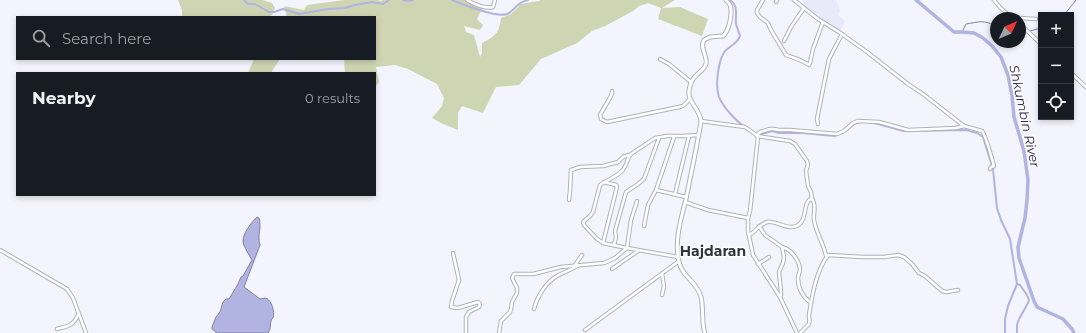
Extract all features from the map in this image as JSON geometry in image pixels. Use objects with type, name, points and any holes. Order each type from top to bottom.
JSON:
[{"type":"main road","points":[[705,333],[703,326],[701,295],[696,285],[682,270],[679,261],[678,234],[701,121],[700,116],[690,99],[689,94],[691,82],[706,65],[706,58],[702,45],[704,40],[710,37],[723,36],[726,33],[731,13],[730,5],[726,0]]},
{"type":"street","points":[[467,0],[487,8],[494,5],[495,0]]},
{"type":"street","points":[[763,0],[757,10],[757,13],[769,24],[786,55],[794,57],[809,65],[823,22]]},
{"type":"street","points":[[794,0],[923,94],[964,126],[980,130],[985,134],[992,168]]},
{"type":"street","points":[[994,0],[1006,12]]},
{"type":"street","points":[[784,41],[789,30],[804,8]]},
{"type":"street","points":[[1026,18],[1036,19]]},
{"type":"street","points":[[1026,29],[1038,41]]},
{"type":"street","points":[[818,124],[817,119],[829,59],[842,34]]},
{"type":"street","points":[[660,59],[669,64],[691,82]]},
{"type":"street","points":[[1074,75],[1086,87]]},
{"type":"street","points":[[612,91],[612,94],[600,115],[600,118],[607,122],[683,106],[690,99]]},
{"type":"street","points":[[757,135],[770,129],[836,134],[844,131],[856,121],[863,120],[879,122],[908,130],[956,128],[964,126]]},
{"type":"street","points":[[701,121],[745,127],[757,135],[790,141],[795,144],[807,161],[808,164],[806,171],[808,186],[812,199],[814,200],[814,222],[824,246],[826,257],[818,276],[811,303],[809,324],[800,333]]},
{"type":"street","points":[[569,200],[571,170],[580,167],[603,166],[615,163],[655,138],[699,135]]},
{"type":"street","points":[[757,135],[758,141],[750,212],[748,218],[749,235],[753,255],[780,297],[797,333]]},
{"type":"street","points":[[644,226],[648,205],[656,190],[674,136]]},
{"type":"street","points":[[675,194],[689,136]]},
{"type":"street","points":[[614,245],[616,237],[615,231],[626,192],[644,178],[660,137]]},
{"type":"street","points":[[629,155],[628,162],[623,170],[616,176],[600,185],[593,212],[583,222],[584,225],[603,243],[678,256]]},
{"type":"street","points":[[603,243],[616,187],[616,185],[604,182]]},
{"type":"street","points":[[656,190],[686,197]]},
{"type":"street","points":[[749,235],[759,226],[768,222],[790,227],[799,224],[802,221],[807,203],[812,199]]},
{"type":"street","points":[[499,333],[501,321],[510,312],[512,302],[517,293],[517,288],[512,278],[514,274],[533,274],[561,267],[604,263],[615,258],[626,248],[631,220],[637,201]]},
{"type":"street","points":[[685,202],[708,210],[748,218]]},
{"type":"street","points":[[759,226],[765,235],[794,254],[800,270],[798,281],[801,293],[811,303]]},
{"type":"street","points":[[780,297],[779,272],[784,257],[782,247]]},
{"type":"street","points":[[0,250],[67,289],[73,298],[86,333]]},
{"type":"street","points":[[612,269],[638,250]]},
{"type":"street","points":[[453,253],[459,280],[451,307],[458,308],[478,302],[480,304],[478,308],[469,312],[466,317],[466,333]]},
{"type":"street","points":[[826,257],[832,254],[863,257],[898,255],[904,257],[919,273],[925,276],[942,291],[950,292],[958,290]]},
{"type":"street","points":[[534,309],[535,302],[553,279],[576,266],[582,255]]},
{"type":"street","points":[[758,264],[769,257]]},
{"type":"street","points":[[585,330],[679,261]]},
{"type":"street","points":[[662,274],[664,286],[662,295]]},
{"type":"street","points":[[57,329],[72,324],[76,320],[78,314]]},
{"type":"shaded area","points":[[804,0],[836,0],[840,11],[838,15],[845,21],[840,31],[803,6]]},
{"type":"green space","points":[[178,0],[262,0],[272,3],[275,8],[270,16],[182,16],[182,10]]},
{"type":"green space","points":[[344,0],[465,0],[482,9],[477,19],[483,25],[480,30],[464,26],[466,32],[474,35],[480,57],[482,53],[482,43],[496,34],[501,18],[511,14],[521,4],[541,0],[675,0],[662,8],[680,7],[708,19],[702,36],[658,19],[661,8],[648,3],[639,6],[633,11],[605,26],[592,31],[577,43],[541,59],[519,85],[496,87],[483,113],[462,106],[458,113],[458,130],[432,118],[442,106],[444,98],[437,84],[408,69],[395,65],[376,67],[379,82],[376,86],[376,72],[345,72],[344,60],[376,60],[376,16],[287,16],[284,6],[304,10],[307,5]]},
{"type":"green space","points":[[254,60],[279,60],[272,72],[248,72]]},
{"type":"water","points":[[257,217],[260,221],[260,245],[244,287],[260,299],[266,298],[270,302],[274,313],[270,330],[268,333],[217,333],[212,329],[212,327],[220,312],[223,302],[226,299],[229,299],[252,260],[244,246],[243,239],[248,228]]},
{"type":"waterway","points":[[244,0],[248,4],[255,4],[269,12],[283,9],[299,14],[328,9],[345,8],[372,2],[383,4],[389,0]]},
{"type":"waterway","points":[[403,0],[413,0]]},
{"type":"waterway","points":[[452,0],[480,10],[502,15],[507,14],[520,3],[528,0]]},
{"type":"waterway","points":[[730,0],[736,8],[736,24],[740,36],[738,41],[725,51],[723,55],[718,73],[717,86],[721,101],[734,118],[745,127]]},
{"type":"waterway","name":"Shkumbin River","points":[[916,0],[954,32],[974,33],[983,38],[1001,57],[1008,75],[1014,117],[1024,151],[1028,180],[1025,218],[1018,247],[1019,258],[1037,307],[1063,319],[1074,333]]},
{"type":"waterway","points":[[1066,12],[1076,0]]},
{"type":"waterway","points":[[962,32],[966,24],[975,22],[990,24]]},
{"type":"waterway","points":[[1030,31],[1038,29]]},
{"type":"waterway","points":[[759,135],[772,131],[779,133],[803,133],[834,136],[844,132],[854,124],[862,122]]},
{"type":"waterway","points":[[874,123],[904,131],[966,130],[977,133],[983,137],[993,169],[997,208],[1010,239],[1017,284],[1020,285],[1029,300],[1019,319],[1017,333]]},
{"type":"waterway","points":[[1005,333],[1005,319],[1008,306],[1017,284]]},
{"type":"district","name":"Hajdaran","points":[[713,251]]}]
